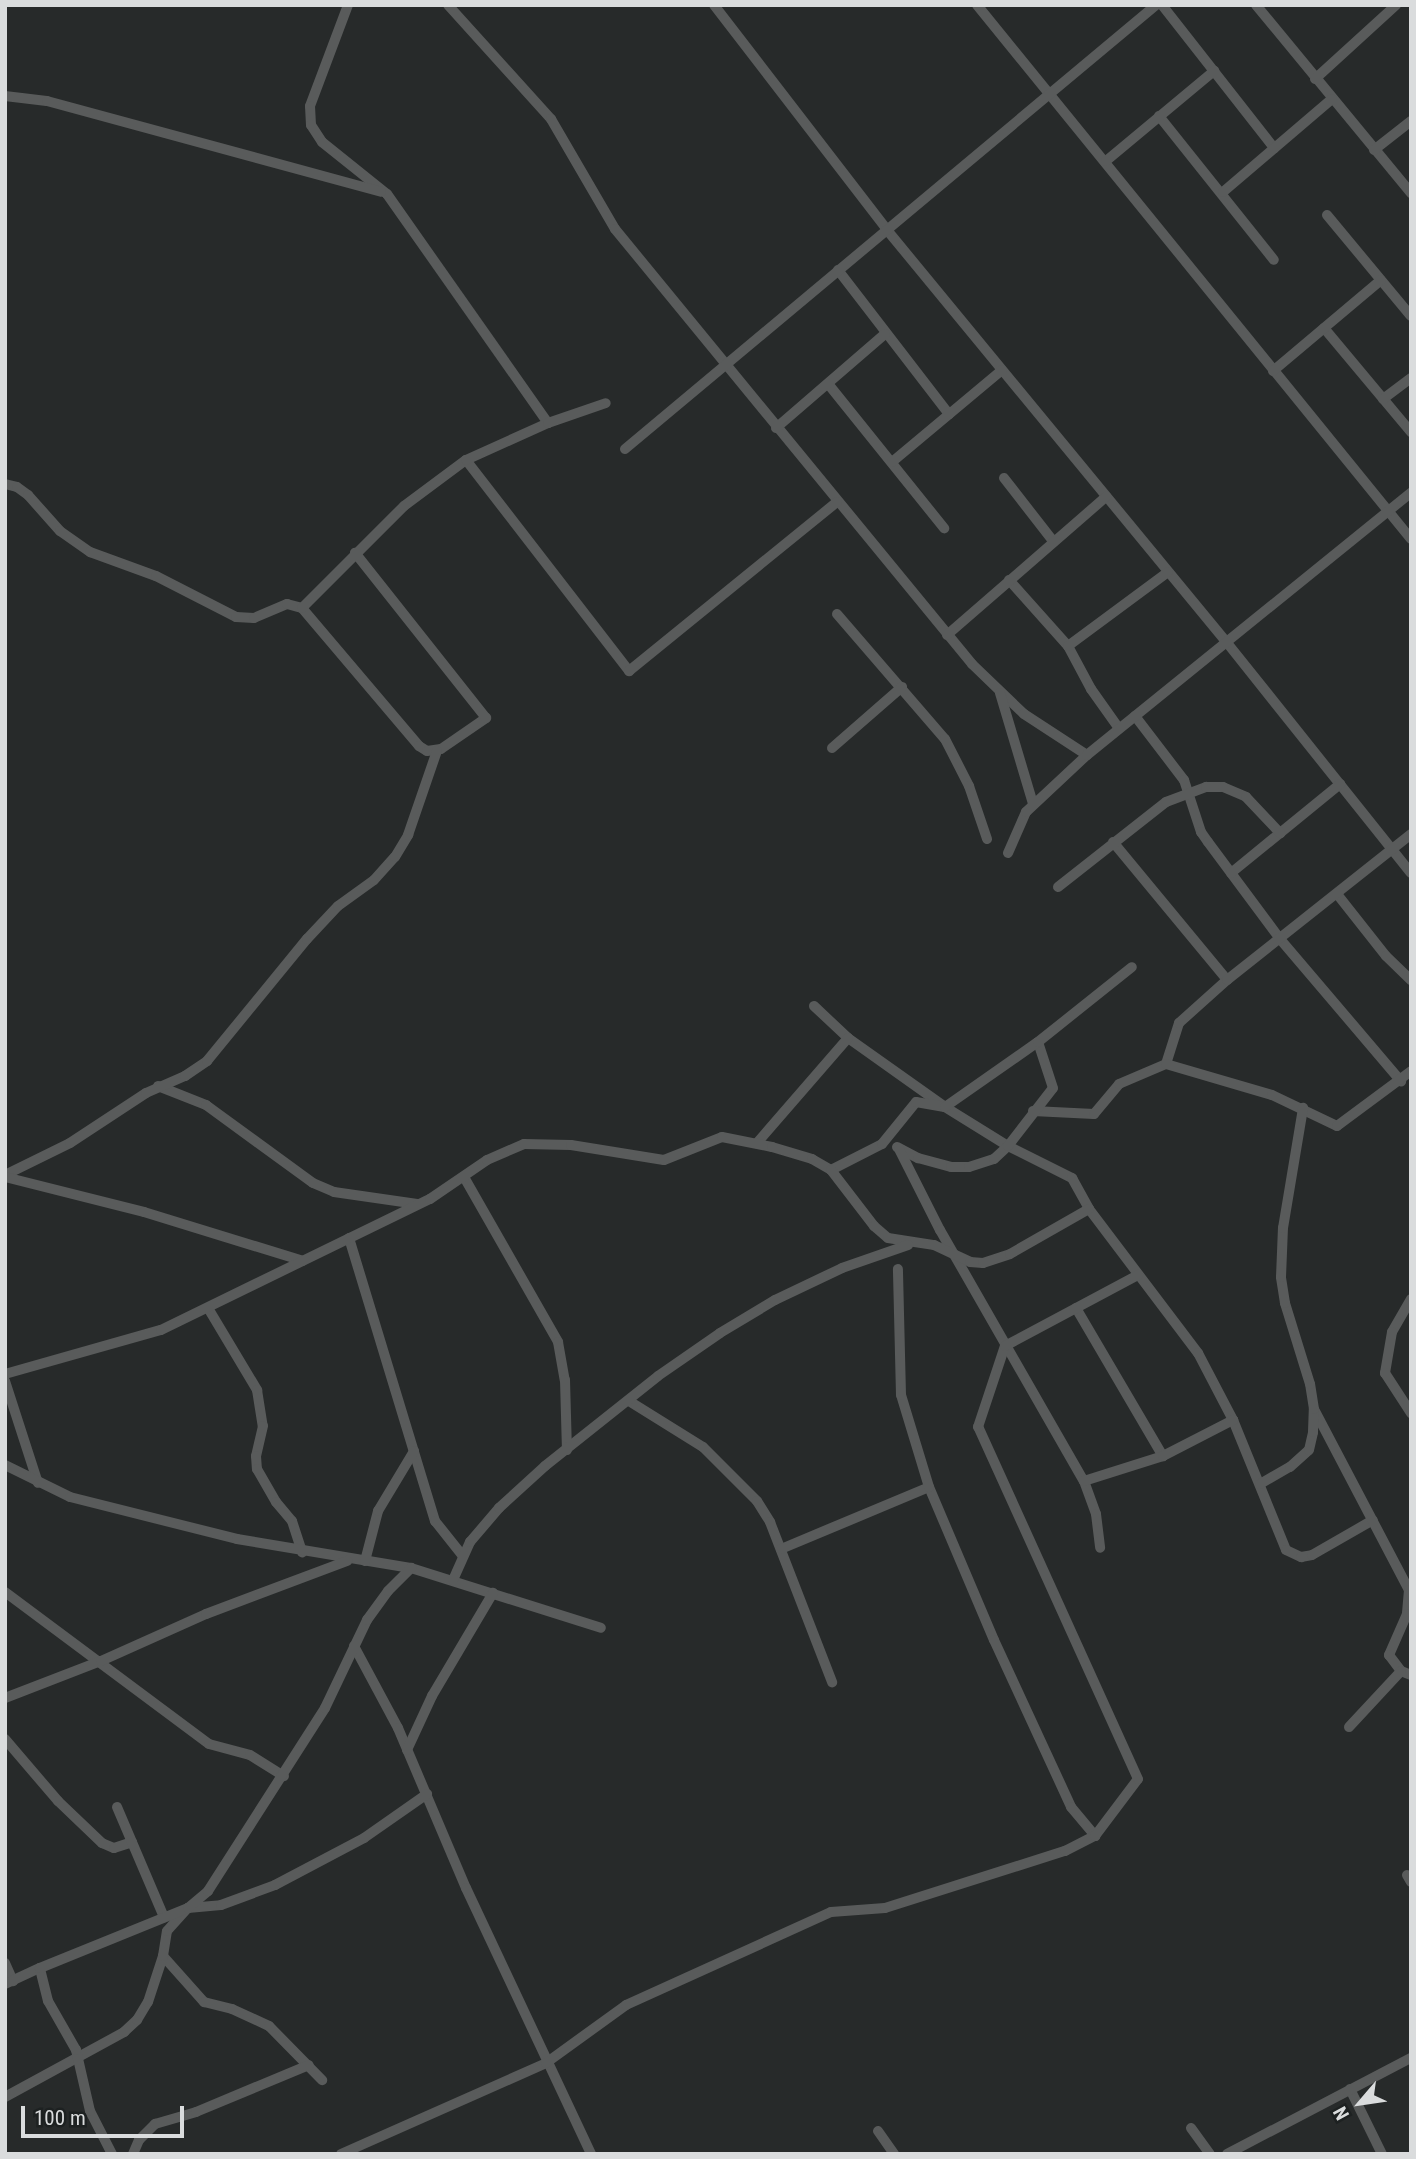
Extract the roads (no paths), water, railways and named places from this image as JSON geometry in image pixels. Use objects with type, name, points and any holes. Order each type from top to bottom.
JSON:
[{"type":"street","points":[[348,5],[310,106],[311,125],[322,142],[387,194],[548,423]]},
{"type":"street","points":[[448,5],[551,119],[615,229],[947,635],[1000,693],[1033,720],[1087,754]]},
{"type":"street","points":[[714,5],[887,230],[1228,644],[1411,873]]},
{"type":"street","points":[[977,5],[1411,539]]},
{"type":"street","points":[[625,449],[1156,5]]},
{"type":"street","points":[[1162,5],[1274,148]]},
{"type":"street","points":[[1256,5],[1411,193]]},
{"type":"street","points":[[1315,79],[1388,8]]},
{"type":"street","points":[[1105,161],[1213,71]]},
{"type":"street","points":[[5,96],[47,101],[387,194]]},
{"type":"street","points":[[1223,192],[1332,99]]},
{"type":"street","points":[[1159,116],[1223,192],[1274,260]]},
{"type":"street","points":[[1374,150],[1411,121]]},
{"type":"street","points":[[1327,215],[1411,316]]},
{"type":"street","points":[[838,270],[949,414]]},
{"type":"street","points":[[1273,370],[1381,280]]},
{"type":"street","points":[[1324,328],[1411,432]]},
{"type":"street","points":[[776,428],[886,334]]},
{"type":"street","points":[[892,462],[1002,370]]},
{"type":"street","points":[[1383,399],[1411,378]]},
{"type":"street","points":[[829,385],[944,528]]},
{"type":"street","points":[[302,608],[355,552],[404,506],[466,460],[548,423],[606,403]]},
{"type":"street","points":[[466,460],[629,671],[837,502]]},
{"type":"street","points":[[1004,478],[1053,541]]},
{"type":"street","points":[[5,484],[17,487],[28,495],[60,531],[90,552],[156,576],[236,617],[254,618],[287,604],[302,608],[416,743],[427,751],[437,751],[486,718],[355,552]]},
{"type":"street","points":[[1008,853],[1017,828],[1033,804],[1087,754],[1118,727],[1228,644],[1411,493]]},
{"type":"street","points":[[947,635],[1106,497]]},
{"type":"street","points":[[1068,646],[1168,572]]},
{"type":"street","points":[[1009,580],[1068,646],[1118,727]]},
{"type":"street","points":[[837,614],[945,739],[958,761],[987,839]]},
{"type":"street","points":[[832,748],[902,687]]},
{"type":"street","points":[[1000,693],[1033,804]]},
{"type":"street","points":[[1135,716],[1177,768],[1189,792],[1201,832],[1280,939],[1401,1081]]},
{"type":"street","points":[[5,1176],[99,1126],[158,1086],[186,1076],[207,1061],[307,939],[338,906],[374,880],[395,857],[408,835],[437,751]]},
{"type":"street","points":[[1231,873],[1340,784]]},
{"type":"street","points":[[1058,887],[1166,802],[1206,787],[1235,790],[1259,808],[1280,833]]},
{"type":"street","points":[[1166,1064],[1179,1023],[1227,980],[1411,834]]},
{"type":"street","points":[[1113,842],[1227,980]]},
{"type":"street","points":[[1337,894],[1386,956],[1411,981]]},
{"type":"street","points":[[831,1170],[886,1140],[916,1102],[944,1107],[1038,1042],[1132,967]]},
{"type":"street","points":[[814,1006],[848,1038],[944,1107],[1007,1146],[1064,1171],[1079,1187],[1089,1209],[1198,1353],[1233,1420],[1282,1545],[1295,1556],[1312,1555],[1373,1520]]},
{"type":"street","points":[[757,1143],[848,1038]]},
{"type":"street","points":[[886,1140],[899,1149],[934,1164],[969,1167],[994,1159],[1053,1088],[1038,1042]]},
{"type":"street","points":[[1033,1111],[1094,1114],[1119,1084],[1166,1064],[1272,1095],[1337,1126],[1411,1071]]},
{"type":"street","points":[[158,1086],[206,1105],[313,1183],[334,1192],[417,1204]]},
{"type":"street","points":[[1303,1108],[1283,1228],[1281,1277],[1314,1409],[1373,1520],[1406,1569],[1410,1601],[1389,1655],[1406,1673],[1349,1727]]},
{"type":"street","points":[[5,1374],[161,1330],[417,1204],[505,1149],[524,1144],[571,1145],[664,1160],[722,1137],[757,1143],[812,1159],[831,1170],[881,1234],[910,1244],[934,1245],[970,1262],[996,1260],[1089,1209]]},
{"type":"street","points":[[899,1149],[930,1213],[957,1255],[1005,1346],[1084,1481],[1096,1514],[1100,1548]]},
{"type":"street","points":[[5,1176],[144,1212],[303,1261]]},
{"type":"street","points":[[464,1177],[558,1342],[565,1380],[567,1450]]},
{"type":"street","points":[[349,1238],[435,1521],[463,1555]]},
{"type":"street","points":[[453,1580],[475,1535],[499,1508],[567,1450],[720,1333],[775,1300],[842,1268],[910,1244]]},
{"type":"street","points":[[898,1269],[901,1395],[929,1487],[994,1640],[1071,1807],[1096,1836]]},
{"type":"street","points":[[341,2154],[546,2063],[626,2005],[831,1912],[885,1908],[1065,1851],[1096,1836],[1138,1779],[978,1427],[1005,1346],[1138,1275]]},
{"type":"street","points":[[1411,1299],[1392,1332],[1385,1373],[1411,1413]]},
{"type":"street","points":[[208,1308],[261,1401],[263,1426],[257,1469],[276,1502],[292,1521],[302,1552]]},
{"type":"street","points":[[1076,1308],[1163,1456]]},
{"type":"street","points":[[5,1381],[38,1483]]},
{"type":"street","points":[[1400,1396],[1411,1389]]},
{"type":"street","points":[[629,1401],[678,1429],[736,1476],[757,1501],[781,1549],[832,1682]]},
{"type":"street","points":[[1260,1484],[1290,1467],[1309,1450],[1314,1409]]},
{"type":"street","points":[[1084,1481],[1163,1456],[1233,1420]]},
{"type":"street","points":[[365,1560],[378,1511],[414,1451]]},
{"type":"street","points":[[5,1465],[70,1497],[210,1533],[302,1552],[411,1568],[601,1628]]},
{"type":"street","points":[[781,1549],[929,1487]]},
{"type":"street","points":[[5,1698],[101,1661],[194,1619],[352,1559]]},
{"type":"street","points":[[5,2097],[77,2055],[124,2032],[137,2020],[148,2002],[163,1956],[167,1931],[217,1880],[325,1708],[354,1646],[378,1604],[411,1568]]},
{"type":"street","points":[[5,1592],[209,1744],[250,1755],[284,1776]]},
{"type":"street","points":[[407,1750],[432,1696],[493,1593]]},
{"type":"street","points":[[354,1646],[407,1750],[466,1888],[591,2154]]},
{"type":"street","points":[[5,1739],[58,1801],[102,1843],[114,1848],[132,1842]]},
{"type":"street","points":[[5,1963],[9,1983],[188,1908],[221,1905],[275,1885],[363,1838],[427,1794]]},
{"type":"street","points":[[117,1807],[164,1917]]},
{"type":"street","points":[[163,1956],[204,2002],[250,2015],[269,2026],[322,2080]]},
{"type":"street","points":[[40,1968],[48,2001],[62,2022],[77,2055],[90,2111],[112,2154]]},
{"type":"street","points":[[1227,2154],[1411,2058]]},
{"type":"street","points":[[132,2154],[139,2140],[155,2124],[195,2112],[309,2065]]},
{"type":"street","points":[[1349,2089],[1382,2154]]},
{"type":"street","points":[[1191,2128],[1210,2154]]},
{"type":"street","points":[[878,2131],[894,2154]]}]
